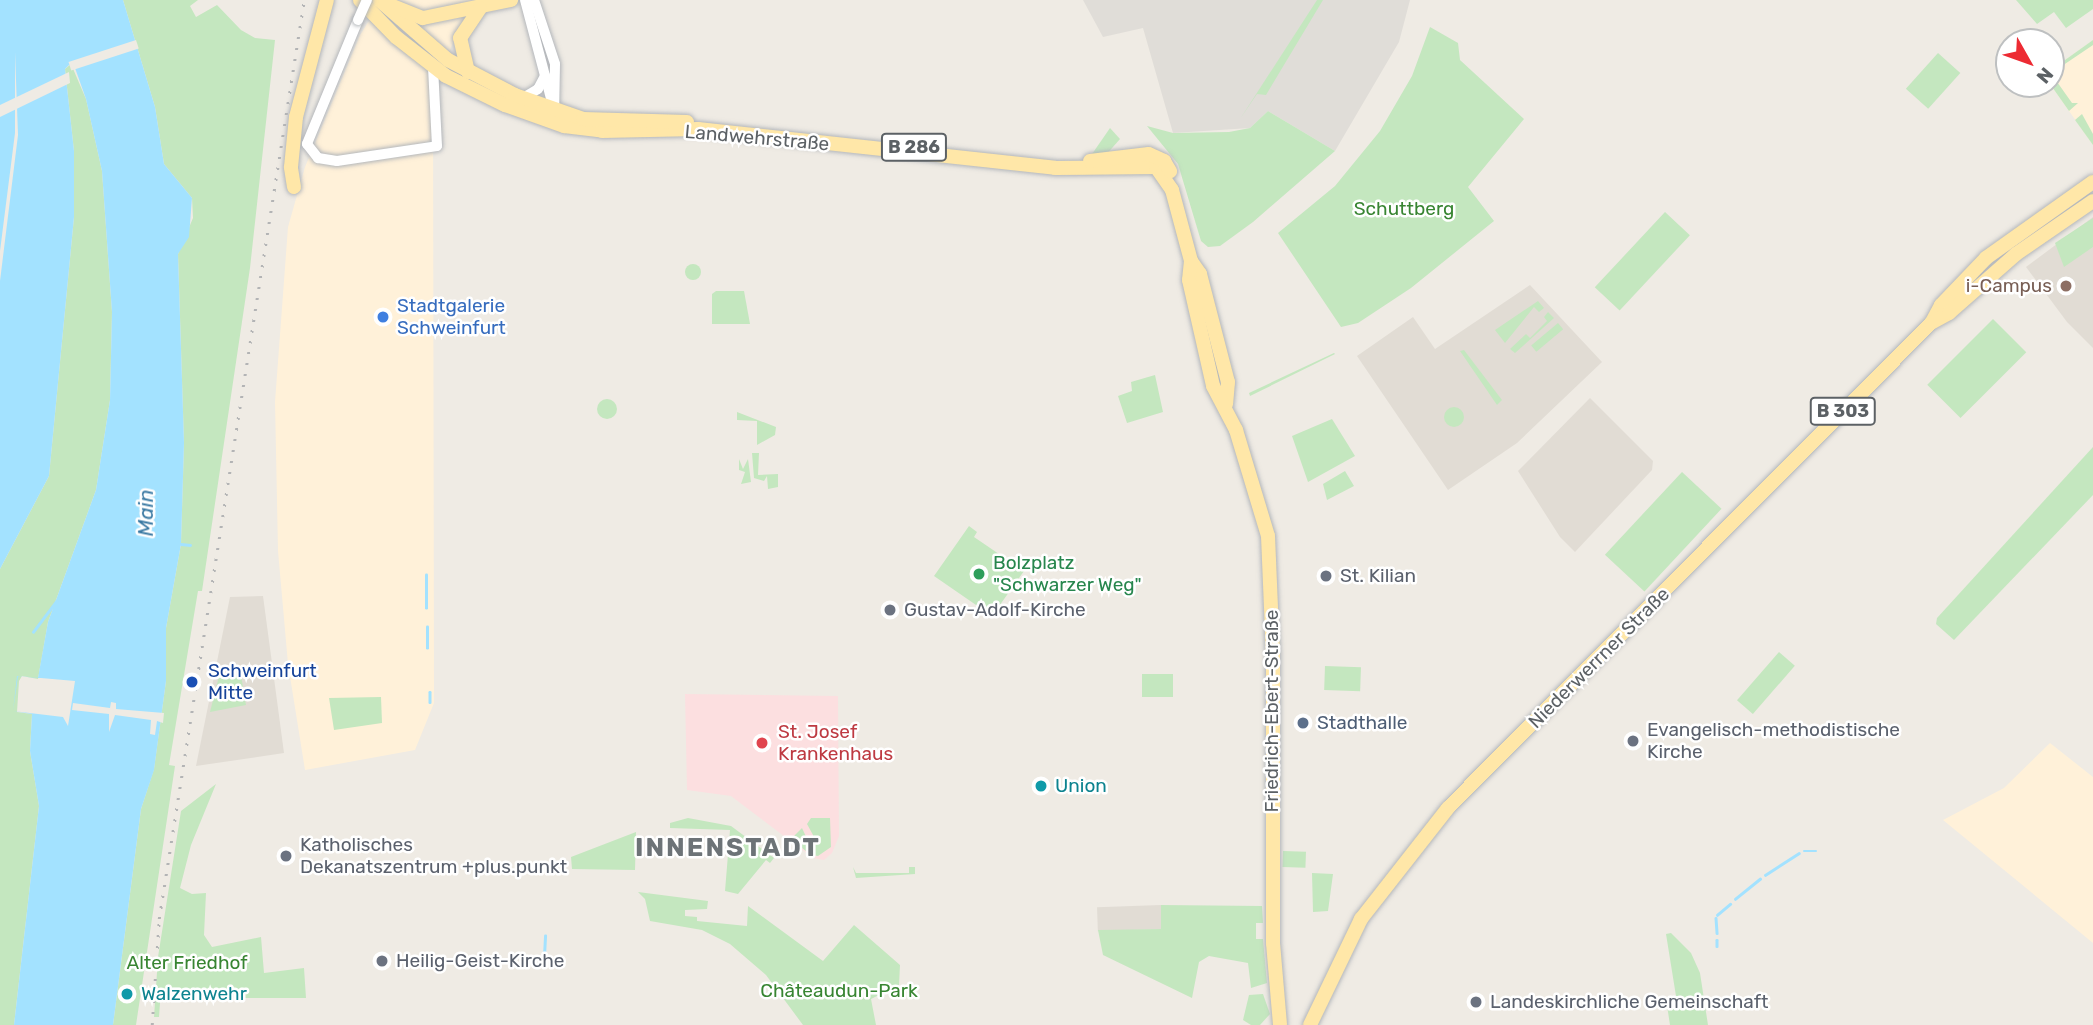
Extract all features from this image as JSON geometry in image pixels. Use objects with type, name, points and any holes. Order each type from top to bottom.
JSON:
[{"type":"main road","points":[[294,187],[291,150],[302,86],[327,0]]},
{"type":"main road","name":"Landwehrstraße","points":[[360,0],[433,67],[523,98],[554,117]]},
{"type":"main road","points":[[381,0],[404,14],[423,18],[512,0]]},
{"type":"main road","name":"Landwehrstraße","points":[[381,0],[412,34],[464,78],[554,117],[697,122],[1020,158],[1080,162],[1150,160],[1169,167],[1172,190],[1191,261],[1189,280],[1213,386],[1226,404]]},
{"type":"main road","points":[[464,78],[460,38],[490,4]]},
{"type":"main road","name":"Niederwerrner Straße","points":[[1310,1025],[1354,931],[1409,853],[1479,776],[1587,673],[1931,323],[1941,305],[1986,258],[2093,182]]},
{"type":"main road","name":"Niederwerrner Straße","points":[[1931,323],[1949,313],[2016,254],[2093,201]]},
{"type":"main road","name":"Friedrich-Ebert-Straße","points":[[1226,404],[1260,505],[1269,551],[1273,943],[1280,1025]]},
{"type":"street","points":[[367,0],[307,144],[317,158],[329,162],[437,146],[438,99],[433,67]]},
{"type":"street","points":[[525,0],[554,117]]},
{"type":"street","points":[[534,0],[555,64],[554,117]]},
{"type":"street","points":[[523,98],[538,89],[545,76]]},
{"type":"street","points":[[438,99],[447,87],[464,78]]},
{"type":"shaded area","points":[[382,0],[491,0],[463,22],[433,86],[434,703],[415,750],[305,770],[288,664],[278,551],[275,402],[288,227],[305,167],[360,35]]},
{"type":"shaded area","points":[[1083,0],[1410,0],[1399,42],[1335,151],[1268,111],[1250,128],[1173,133],[1143,28],[1103,37]]},
{"type":"shaded area","points":[[2093,40],[2093,145],[2060,98],[2065,98],[2065,60]]},
{"type":"shaded area","name":"i-Campus","points":[[2093,217],[2093,348],[2067,322],[2026,267]]},
{"type":"shaded area","points":[[1530,285],[1602,362],[1517,443],[1448,490],[1357,356],[1413,317],[1435,349]]},
{"type":"shaded area","points":[[1590,398],[1653,461],[1652,470],[1575,552],[1560,537],[1518,471]]},
{"type":"shaded area","points":[[263,596],[284,753],[196,766],[230,597]]},
{"type":"shaded area","name":"St. Josef Krankenhaus","points":[[685,694],[838,696],[839,836],[832,853],[824,860],[813,858],[731,796],[687,790]]},
{"type":"shaded area","points":[[2050,743],[2093,777],[2093,943],[1943,820],[2004,788]]},
{"type":"shaded area","points":[[1161,905],[1162,929],[1098,931],[1097,907]]},
{"type":"green space","points":[[123,0],[198,0],[190,6],[196,17],[217,5],[241,30],[255,38],[275,40],[250,268],[202,591],[198,591],[169,765],[175,766],[136,1025],[113,1025],[141,809],[154,769],[166,681],[166,628],[181,544],[184,443],[178,254],[193,218],[192,198],[164,164],[155,107]]},
{"type":"green space","points":[[1317,0],[1323,0],[1266,95],[1257,94],[1240,119]]},
{"type":"green space","points":[[2016,0],[2093,0],[2093,9],[2066,28],[2054,12],[2037,24]]},
{"type":"green space","name":"Schuttberg","points":[[1430,27],[1458,43],[1460,60],[1524,119],[1468,187],[1494,221],[1411,288],[1358,323],[1341,327],[1278,233],[1335,186],[1380,131],[1412,76]]},
{"type":"green space","points":[[2093,40],[2093,45],[2065,64],[2065,60]]},
{"type":"green space","points":[[1938,53],[1960,73],[1928,109],[1906,89]]},
{"type":"green space","points":[[71,64],[86,99],[102,171],[112,312],[110,400],[96,490],[48,622],[38,679],[22,676],[19,681],[17,712],[32,714],[30,751],[39,806],[14,1025],[0,1025],[0,569],[49,476],[74,217],[74,151],[65,69]]},
{"type":"green space","points":[[2065,93],[2072,103],[2078,103],[2069,111],[2060,98],[2065,98]]},
{"type":"green space","points":[[1268,111],[1335,151],[1253,222],[1220,246],[1208,247],[1201,241],[1178,164],[1147,126],[1173,133],[1229,132],[1250,128]]},
{"type":"green space","points":[[2082,114],[2093,134],[2093,145],[2075,120]]},
{"type":"green space","points":[[1110,128],[1120,139],[1105,156],[1090,157]]},
{"type":"green space","points":[[1665,212],[1690,235],[1620,311],[1595,287]]},
{"type":"green space","points":[[2093,218],[2093,247],[2064,267],[2055,243]]},
{"type":"green space","points":[[693,264],[699,266],[699,278],[693,280],[687,278],[685,272],[687,266]]},
{"type":"green space","points":[[716,291],[744,291],[750,324],[712,324],[712,294]]},
{"type":"green space","points":[[1538,301],[1544,308],[1539,312],[1534,307],[1505,343],[1495,330]]},
{"type":"green space","points":[[1548,312],[1554,318],[1515,353],[1510,349],[1526,334],[1530,338],[1547,321],[1544,317]]},
{"type":"green space","points":[[1993,319],[2026,352],[1960,418],[1927,385]]},
{"type":"green space","points":[[1558,323],[1563,329],[1536,352],[1531,345]]},
{"type":"green space","points":[[1464,350],[1502,400],[1497,405],[1460,351]]},
{"type":"green space","points":[[1335,354],[1250,396],[1249,393]]},
{"type":"green space","points":[[1155,375],[1163,412],[1127,423],[1118,396],[1132,391],[1131,382]]},
{"type":"green space","points":[[607,399],[614,402],[617,409],[614,416],[607,419],[600,416],[597,409],[600,402]]},
{"type":"green space","points":[[1454,407],[1461,410],[1464,417],[1461,424],[1454,427],[1447,424],[1444,417],[1447,410]]},
{"type":"green space","points":[[737,412],[776,427],[775,435],[757,445],[757,421],[737,420]]},
{"type":"green space","points":[[1332,419],[1355,456],[1308,482],[1292,436]]},
{"type":"green space","points":[[2093,447],[2093,495],[1954,640],[1936,624],[1937,618]]},
{"type":"green space","points":[[752,453],[759,453],[758,475],[778,474],[778,487],[768,489],[767,476],[764,481],[754,478]]},
{"type":"green space","points":[[739,459],[743,469],[748,459],[751,482],[741,484],[745,472],[739,470]]},
{"type":"green space","points":[[1345,471],[1354,486],[1327,500],[1323,484]]},
{"type":"green space","points":[[1682,472],[1721,509],[1644,591],[1605,555]]},
{"type":"green space","name":"Bolzplatz \"Schwarzer Weg\"","points":[[969,526],[977,532],[974,537],[1024,571],[992,616],[934,576]]},
{"type":"green space","points":[[1779,652],[1795,666],[1753,714],[1737,700]]},
{"type":"green space","points":[[1325,666],[1361,667],[1360,691],[1324,690]]},
{"type":"green space","points":[[1142,674],[1173,674],[1173,697],[1142,697]]},
{"type":"green space","points":[[241,675],[246,705],[210,712],[219,676]]},
{"type":"green space","points":[[381,697],[382,723],[334,730],[329,698]]},
{"type":"green space","name":"Alter Friedhof","points":[[216,784],[191,845],[180,888],[192,894],[206,893],[204,935],[212,947],[261,937],[264,973],[304,968],[306,998],[219,998],[161,989],[159,1017],[154,1017],[158,957],[181,811]]},
{"type":"green space","points":[[688,818],[731,826],[774,858],[770,863],[766,860],[738,894],[725,891],[730,830],[670,828],[670,823]]},
{"type":"green space","points":[[811,818],[830,818],[831,847],[818,856],[812,855],[813,835],[807,824]]},
{"type":"green space","points":[[802,828],[809,843],[807,852],[791,839]]},
{"type":"green space","points":[[636,832],[635,870],[572,869],[571,857]]},
{"type":"green space","points":[[1283,851],[1306,852],[1305,868],[1282,867]]},
{"type":"green space","points":[[853,867],[856,873],[909,873],[909,867],[915,867],[915,874],[856,878]]},
{"type":"green space","points":[[1312,873],[1333,874],[1328,911],[1313,912]]},
{"type":"green space","name":"Châteaudun-Park","points":[[638,892],[708,901],[707,909],[685,910],[685,916],[697,917],[697,921],[747,926],[748,906],[823,961],[854,925],[900,965],[899,985],[871,999],[876,1025],[803,1025],[766,975],[730,944],[702,930],[650,921],[645,899]]},
{"type":"green space","points":[[1161,905],[1262,906],[1263,923],[1256,923],[1256,939],[1263,939],[1267,983],[1251,988],[1248,963],[1209,956],[1199,962],[1192,998],[1103,955],[1098,930],[1161,929]]},
{"type":"green space","points":[[1671,933],[1691,953],[1700,973],[1708,1025],[1670,1025],[1666,999],[1676,996],[1666,934]]},
{"type":"green space","points":[[1263,994],[1270,1014],[1260,1025],[1251,1025],[1243,1020],[1249,995]]},
{"type":"water","name":"Main","points":[[0,0],[123,0],[155,107],[164,164],[192,198],[189,237],[178,254],[184,443],[181,544],[166,628],[166,681],[154,770],[141,809],[113,1025],[14,1025],[39,806],[30,751],[32,714],[13,711],[63,717],[68,726],[75,681],[38,678],[48,622],[96,490],[110,400],[112,312],[102,171],[86,99],[75,68],[69,65],[65,69],[74,151],[74,217],[49,476],[0,569],[0,281],[18,135],[15,52],[15,133],[0,251]]},
{"type":"pier","points":[[136,40],[139,49],[71,70],[68,62]]},
{"type":"pier","points":[[69,72],[70,83],[0,117],[0,105]]},
{"type":"pier","points":[[111,702],[116,703],[116,709],[164,713],[163,723],[157,721],[155,735],[150,734],[151,720],[115,715],[109,732],[109,714],[72,710],[73,703],[110,708]]},
{"type":"waterway","points":[[181,544],[190,545]]},
{"type":"waterway","points":[[426,575],[426,608]]},
{"type":"waterway","points":[[33,632],[56,601]]},
{"type":"waterway","points":[[427,627],[427,648]]},
{"type":"waterway","points":[[430,692],[430,702]]},
{"type":"waterway","points":[[1804,851],[1816,851]]},
{"type":"waterway","points":[[1765,875],[1799,853]]},
{"type":"waterway","points":[[1735,899],[1760,879]]},
{"type":"waterway","points":[[1717,915],[1730,904]]},
{"type":"waterway","points":[[1716,918],[1717,933]]},
{"type":"waterway","points":[[544,956],[545,936]]},
{"type":"waterway","points":[[1717,940],[1717,946]]},
{"type":"railway","points":[[152,1025],[159,919],[304,0]]},
{"type":"place","name":"i-Campus","points":[[2066,286]]},
{"type":"place","name":"Stadtgalerie Schweinfurt","points":[[383,317]]},
{"type":"place","name":"Bolzplatz \"Schwarzer Weg\"","points":[[979,574]]},
{"type":"place","name":"St. Kilian","points":[[1326,576]]},
{"type":"place","name":"Gustav-Adolf-Kirche","points":[[890,610]]},
{"type":"place","name":"Schweinfurt Mitte","points":[[192,682]]},
{"type":"place","name":"Stadthalle","points":[[1303,723]]},
{"type":"place","name":"Evangelisch-methodistische Kirche","points":[[1633,741]]},
{"type":"place","name":"St. Josef Krankenhaus","points":[[762,743]]},
{"type":"place","name":"Union","points":[[1041,786]]},
{"type":"place","name":"Katholisches Dekanatszentrum +plus.punkt","points":[[286,856]]},
{"type":"place","name":"Heilig-Geist-Kirche","points":[[382,961]]},
{"type":"place","name":"Walzenwehr","points":[[127,994]]},
{"type":"place","name":"Landeskirchliche Gemeinschaft","points":[[1476,1002]]},
{"type":"district","name":"INNENSTADT","points":[[728,848]]}]
